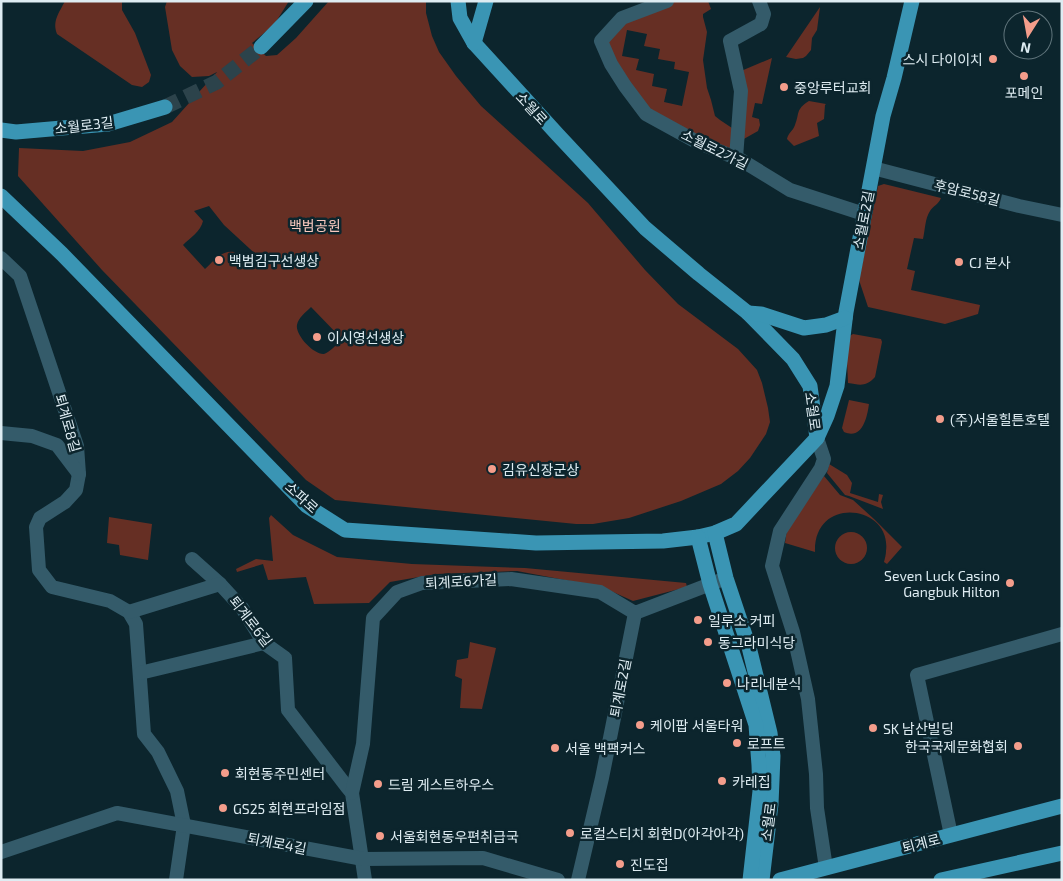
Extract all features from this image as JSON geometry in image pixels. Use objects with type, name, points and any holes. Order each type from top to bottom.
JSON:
[{"type":"main road","points":[[261,47],[306,1]]},
{"type":"main road","name":"소월로","points":[[458,1],[460,18],[474,43],[518,92],[645,228],[748,314],[793,359],[810,386],[816,438],[736,524],[715,533],[726,578],[749,647],[770,734],[772,756],[771,804],[758,859],[750,880]]},
{"type":"main road","points":[[474,43],[486,1]]},
{"type":"main road","name":"소월로2길","points":[[816,438],[827,416],[837,386],[845,318],[883,116],[912,1]]},
{"type":"main road","name":"소월로3길","points":[[9,131],[108,124],[164,107]]},
{"type":"main road","points":[[1,141],[9,131]]},
{"type":"main road","points":[[1,190],[13,207]]},
{"type":"main road","name":"소파로","points":[[1,196],[62,254],[307,506],[345,530],[536,543],[663,541],[715,533]]},
{"type":"main road","points":[[748,314],[761,314],[804,328],[826,325],[845,318]]},
{"type":"main road","name":"소월로","points":[[698,537],[710,584],[756,725],[760,764],[758,859],[762,880]]},
{"type":"main road","name":"퇴계로","points":[[780,880],[1062,806]]},
{"type":"main road","points":[[941,880],[964,878],[1062,853]]},
{"type":"street","name":"소월로2가길","points":[[667,1],[622,18],[600,41],[611,64],[646,114],[697,142],[736,158],[790,190],[864,214]]},
{"type":"street","points":[[736,158],[741,91],[730,41],[761,24],[764,14],[760,1]]},
{"type":"street","name":"후암로58길","points":[[873,168],[1019,206],[1062,215]]},
{"type":"street","name":"퇴계로8길","points":[[1,258],[20,276],[77,446],[79,474],[76,490],[65,502],[40,518],[36,527],[40,570],[52,587],[110,601],[129,612]]},
{"type":"street","points":[[1,433],[32,436],[57,445],[79,474]]},
{"type":"street","points":[[816,438],[824,459],[821,468],[780,531],[772,566],[793,632],[808,698],[816,774],[817,808],[826,868]]},
{"type":"street","name":"퇴계로6길","points":[[192,560],[220,584],[242,608],[264,643],[285,658],[288,710],[352,793],[365,880]]},
{"type":"street","name":"퇴계로6가길","points":[[352,793],[363,744],[373,618],[397,592],[422,583],[511,578],[600,592],[635,613]]},
{"type":"street","points":[[635,613],[726,578]]},
{"type":"street","points":[[176,880],[184,826],[176,791],[158,752],[144,734],[136,624],[129,612],[220,584]]},
{"type":"street","name":"퇴계로2길","points":[[578,880],[602,778],[635,613]]},
{"type":"street","points":[[950,835],[917,675],[1062,634]]},
{"type":"street","points":[[140,673],[264,643]]},
{"type":"street","name":"퇴계로4길","points":[[1,852],[117,813],[363,859],[483,858],[558,880]]},
{"type":"green space","points":[[65,1],[122,1],[122,10],[135,33],[151,75],[149,82],[142,87],[132,85],[57,34],[55,25]]},
{"type":"green space","name":"백범공원","points":[[167,1],[289,1],[274,25],[252,43],[266,56],[277,55],[296,38],[329,1],[426,1],[426,13],[432,36],[439,52],[481,106],[588,203],[645,270],[678,304],[738,349],[757,370],[762,383],[770,422],[766,434],[750,458],[738,471],[721,484],[681,501],[629,518],[593,524],[576,524],[335,500],[306,480],[102,270],[18,176],[19,148],[83,151],[130,142],[172,122],[217,72],[209,76],[192,77],[180,66],[172,50],[165,7]],"holes":[[[209,206],[224,225],[264,262],[248,267],[234,252],[229,252],[218,257],[205,269],[183,245],[202,225],[203,221],[194,211]],[[311,307],[342,339],[324,354],[315,351],[306,344],[297,329],[299,320]]]},
{"type":"green space","points":[[677,1],[708,1],[711,9],[703,14],[707,32],[703,60],[707,88],[715,116],[735,130],[734,147],[726,151],[647,110],[613,61],[607,43],[621,22]],"holes":[[[627,30],[647,34],[644,46],[660,49],[658,59],[675,62],[674,69],[689,72],[682,106],[664,102],[667,89],[652,86],[654,74],[636,70],[639,59],[622,56]]]},
{"type":"green space","points":[[820,7],[817,30],[812,38],[811,50],[803,58],[786,57]]},
{"type":"green space","points":[[772,58],[762,104],[755,103],[752,117],[759,119],[758,131],[742,140],[741,71]]},
{"type":"green space","points":[[809,101],[826,104],[824,119],[817,123],[819,136],[794,146],[787,139],[794,127],[800,109]]},
{"type":"green space","points":[[884,184],[941,198],[928,214],[923,239],[914,238],[907,269],[915,271],[911,290],[980,305],[978,314],[945,324],[868,307],[859,280],[878,186]]},
{"type":"green space","points":[[853,334],[881,339],[882,342],[875,377],[863,384],[848,383],[846,340]]},
{"type":"green space","points":[[849,400],[869,404],[862,426],[855,433],[850,434],[844,432],[842,428]]},
{"type":"green space","points":[[829,464],[847,475],[852,483],[850,493],[878,502],[879,494],[883,495],[881,502],[883,509],[845,495],[827,473]]},
{"type":"green space","points":[[824,476],[840,495],[853,500],[874,519],[902,547],[887,564],[884,562],[886,551],[885,535],[877,523],[866,516],[852,512],[838,514],[826,521],[818,534],[815,552],[785,543],[787,529]]},
{"type":"green space","points":[[271,515],[293,535],[337,557],[412,564],[525,568],[686,583],[687,587],[633,601],[602,587],[517,571],[436,574],[390,582],[369,603],[314,604],[306,577],[268,580],[263,564],[237,572],[236,569],[256,559],[273,561],[269,518]]},
{"type":"green space","points":[[109,517],[152,524],[148,560],[120,555],[119,545],[107,543]]},
{"type":"green space","points":[[851,532],[857,533],[862,537],[866,542],[866,554],[862,559],[857,563],[851,564],[845,563],[840,559],[836,554],[835,548],[836,542],[840,537],[845,533]]},
{"type":"green space","points":[[470,642],[496,648],[482,709],[460,708],[462,679],[455,676],[457,660],[468,658]]},
{"type":"tunnel","points":[[165,107],[217,82],[261,47]]},
{"type":"place","name":"스시 다이이치","points":[[993,59]]},
{"type":"place","name":"포메인","points":[[1024,76]]},
{"type":"place","name":"중앙루터교회","points":[[784,87]]},
{"type":"place","name":"백범김구선생상","points":[[219,260]]},
{"type":"place","name":"CJ 본사","points":[[959,262]]},
{"type":"place","name":"이시영선생상","points":[[317,337]]},
{"type":"place","name":"(주)서울힐튼호텔","points":[[940,419]]},
{"type":"place","name":"김유신장군상","points":[[492,469]]},
{"type":"place","name":"Seven Luck Casino Gangbuk Hilton","points":[[1010,583]]},
{"type":"place","name":"일루소 커피","points":[[698,620]]},
{"type":"place","name":"동그라미식당","points":[[708,642]]},
{"type":"place","name":"나리네분식","points":[[727,683]]},
{"type":"place","name":"케이팝 서울타워","points":[[640,725]]},
{"type":"place","name":"SK 남산빌딩","points":[[873,728]]},
{"type":"place","name":"로프트","points":[[737,743]]},
{"type":"place","name":"한국국제문화협회","points":[[1018,746]]},
{"type":"place","name":"서울 백팩커스","points":[[555,748]]},
{"type":"place","name":"회현동주민센터","points":[[225,773]]},
{"type":"place","name":"카레집","points":[[722,781]]},
{"type":"place","name":"드림 게스트하우스","points":[[378,784]]},
{"type":"place","name":"GS25 회현프라임점","points":[[223,808]]},
{"type":"place","name":"로컬스티치 회현D(아각아각)","points":[[570,833]]},
{"type":"place","name":"서울회현동우편취급국","points":[[380,836]]},
{"type":"place","name":"진도집","points":[[620,864]]}]
